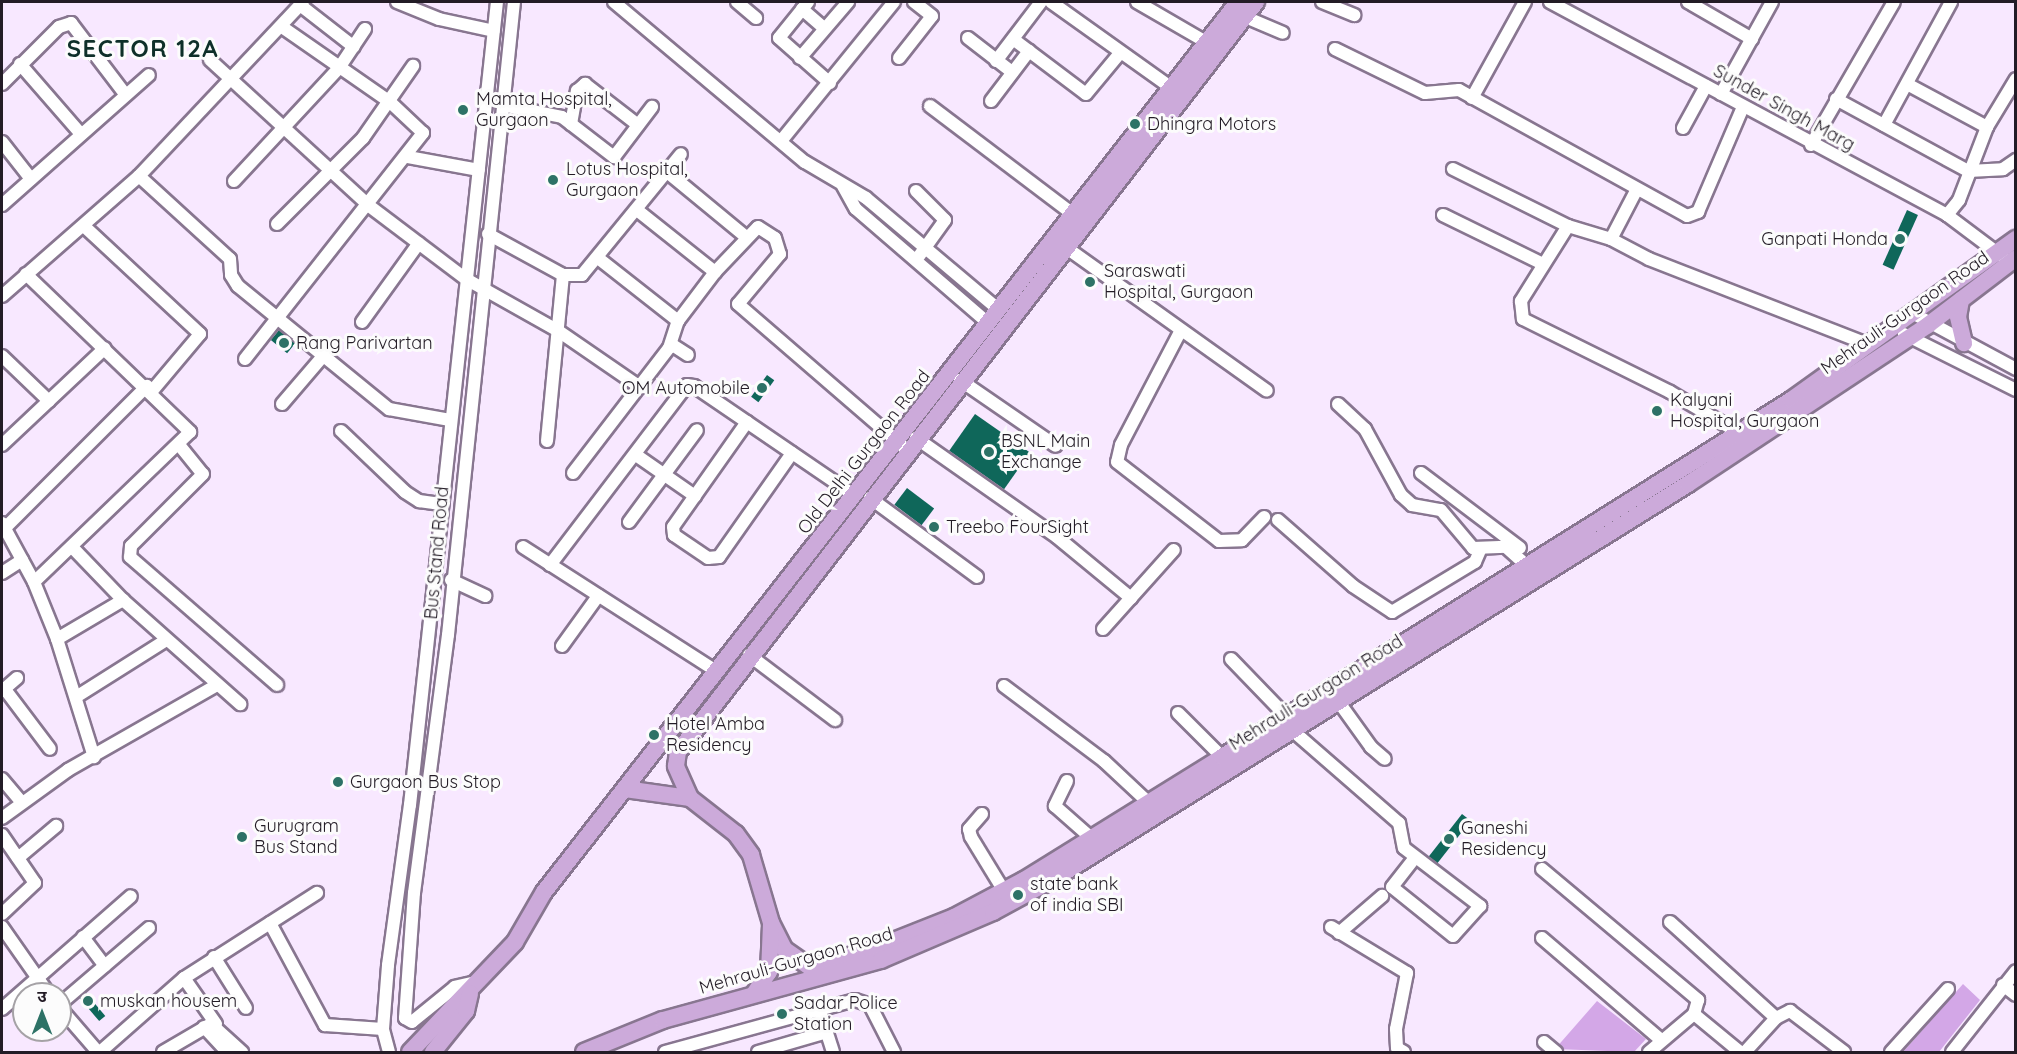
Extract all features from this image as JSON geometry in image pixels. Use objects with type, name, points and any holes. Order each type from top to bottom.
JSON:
[{"type":"main road","name":"Old Delhi Gurgaon Road","points":[[906,443],[999,310],[1072,214],[1177,92],[1206,42],[1241,9],[1256,2]]},
{"type":"main road","name":"Old Delhi Gurgaon Road","points":[[690,798],[676,766],[678,752],[751,645],[862,497],[960,380],[1064,246],[1241,9]]},
{"type":"main road","name":"Mehrauli-Gurgaon Road","points":[[1290,723],[1338,701],[1536,564],[1688,484],[1928,325],[1961,300],[2007,258],[2016,239]]},
{"type":"main road","name":"Mehrauli-Gurgaon Road","points":[[584,1053],[663,1020],[881,960],[993,912],[1739,433],[1867,344],[2007,258]]},
{"type":"main road","points":[[1961,300],[1958,317],[1964,343]]},
{"type":"main road","name":"Old Delhi Gurgaon Road","points":[[475,986],[525,928],[544,892],[716,671],[751,645]]},
{"type":"main road","name":"Mehrauli-Gurgaon Road","points":[[771,923],[784,949],[810,967],[882,946],[1004,891],[1089,836],[1149,803],[1222,757],[1245,752]]},
{"type":"main road","points":[[625,789],[690,798],[746,845],[771,923],[769,972],[753,994]]},
{"type":"main road","points":[[410,1053],[475,986]]},
{"type":"main road","points":[[433,1053],[466,1011],[475,986]]},
{"type":"street","points":[[397,2],[439,19],[494,32]]},
{"type":"street","name":"Bus Stand Road","points":[[388,1053],[383,1029],[429,631],[450,420],[497,2]]},
{"type":"street","name":"Bus Stand Road","points":[[475,986],[455,987],[412,1022],[405,1018],[414,893],[448,635],[451,579],[514,2]]},
{"type":"street","points":[[737,2],[756,18]]},
{"type":"street","points":[[800,58],[848,2]]},
{"type":"street","points":[[781,141],[894,2]]},
{"type":"street","points":[[899,58],[932,16],[914,2]]},
{"type":"street","points":[[996,61],[1041,2]]},
{"type":"street","points":[[1051,2],[1177,92]]},
{"type":"street","points":[[1137,2],[1206,42]]},
{"type":"street","points":[[1322,2],[1354,15]]},
{"type":"street","points":[[1472,98],[1525,2]]},
{"type":"street","name":"Sunder Singh Marg","points":[[1550,2],[1947,215],[2007,258]]},
{"type":"street","points":[[1688,2],[1752,39]]},
{"type":"street","points":[[1721,94],[1773,2]]},
{"type":"street","points":[[1811,144],[1894,2]]},
{"type":"street","points":[[1884,125],[1951,2]]},
{"type":"street","points":[[2,296],[85,227],[139,176],[232,81],[301,3],[354,47]]},
{"type":"street","points":[[619,3],[781,141],[843,186],[866,198],[923,249],[999,310]]},
{"type":"street","points":[[825,28],[805,5],[779,38],[830,82]]},
{"type":"street","points":[[1241,9],[1283,33]]},
{"type":"street","points":[[2,84],[58,27],[72,23],[125,94]]},
{"type":"street","points":[[246,359],[275,316],[408,157],[422,137],[422,127],[282,27]]},
{"type":"street","points":[[234,181],[285,130],[339,68],[365,29]]},
{"type":"street","points":[[968,38],[1012,72]]},
{"type":"street","points":[[1013,39],[1086,94],[1120,52]]},
{"type":"street","points":[[1335,49],[1425,93],[1459,90],[1636,191],[1687,216],[1698,212],[1743,107]]},
{"type":"street","points":[[991,101],[1029,51]]},
{"type":"street","points":[[210,60],[368,205],[466,279],[557,330],[640,387]]},
{"type":"street","points":[[20,64],[80,134]]},
{"type":"street","points":[[277,224],[330,171],[390,102],[412,66]]},
{"type":"street","points":[[2,205],[149,75]]},
{"type":"street","points":[[1947,215],[1959,200],[1968,171],[1988,127],[2015,81]]},
{"type":"street","points":[[571,124],[577,91],[585,84],[638,124]]},
{"type":"street","points":[[1907,84],[1988,127]]},
{"type":"street","points":[[1683,128],[1706,86]]},
{"type":"street","points":[[1836,99],[1968,171],[2003,169],[2016,160]]},
{"type":"street","points":[[502,105],[548,111],[571,124],[614,157],[652,107]]},
{"type":"street","points":[[930,106],[1072,214]]},
{"type":"street","points":[[2,142],[31,178]]},
{"type":"street","points":[[488,234],[563,275],[582,275],[681,154]]},
{"type":"street","points":[[408,157],[479,170]]},
{"type":"street","points":[[1453,169],[1568,226],[1611,239],[1649,259],[1867,344]]},
{"type":"street","points":[[666,171],[746,237]]},
{"type":"street","points":[[139,176],[230,259],[232,280],[393,412],[450,420]]},
{"type":"street","points":[[843,186],[856,208],[915,262],[989,324]]},
{"type":"street","points":[[915,191],[945,220],[915,262]]},
{"type":"street","points":[[1611,239],[1636,191]]},
{"type":"street","points":[[636,210],[715,272]]},
{"type":"street","points":[[1443,215],[1543,264]]},
{"type":"street","points":[[1568,226],[1521,302],[1523,319],[1670,392],[1739,433]]},
{"type":"street","points":[[85,227],[200,334],[149,388],[3,526],[34,582],[57,639],[94,757]]},
{"type":"street","points":[[573,473],[671,344],[678,321],[715,272],[746,237],[762,227],[781,249],[738,304],[906,443],[1057,537],[1131,598]]},
{"type":"street","points":[[362,322],[419,243]]},
{"type":"street","points":[[1064,246],[1180,332],[1267,391]]},
{"type":"street","points":[[598,258],[678,321]]},
{"type":"street","points":[[26,274],[149,388],[189,429],[190,436],[34,582]]},
{"type":"street","points":[[547,441],[563,275]]},
{"type":"street","points":[[1914,314],[1928,325],[2016,369]]},
{"type":"street","points":[[1894,327],[1909,337],[2016,390]]},
{"type":"street","points":[[1180,332],[1121,445],[1118,462],[1219,541],[1242,540],[1264,517]]},
{"type":"street","points":[[671,344],[688,356]]},
{"type":"street","points":[[2,446],[105,348]]},
{"type":"street","points":[[282,405],[324,355]]},
{"type":"street","points":[[2,356],[49,401]]},
{"type":"street","points":[[960,380],[1056,446]]},
{"type":"street","points":[[550,566],[687,385],[862,497],[977,577]]},
{"type":"street","points":[[1338,404],[1365,429],[1401,495],[1412,505],[1442,510],[1480,550]]},
{"type":"street","points":[[747,422],[672,531],[714,558],[792,453]]},
{"type":"street","points":[[629,522],[666,476],[697,430]]},
{"type":"street","points":[[341,431],[405,492],[419,501],[441,504]]},
{"type":"street","points":[[180,447],[203,474],[131,546],[130,557],[277,685]]},
{"type":"street","points":[[636,455],[695,496]]},
{"type":"street","points":[[1420,472],[1536,564]]},
{"type":"street","points":[[1278,520],[1353,586],[1392,612],[1475,562],[1480,550]]},
{"type":"street","points":[[72,547],[123,600],[240,704]]},
{"type":"street","points":[[523,547],[716,671]]},
{"type":"street","points":[[1480,550],[1506,547],[1536,564]]},
{"type":"street","points":[[1103,628],[1174,550]]},
{"type":"street","points":[[2,573],[22,560]]},
{"type":"street","points":[[451,579],[485,596]]},
{"type":"street","points":[[562,646],[598,596]]},
{"type":"street","points":[[57,639],[123,600]]},
{"type":"street","points":[[429,631],[448,635]]},
{"type":"street","points":[[76,697],[166,640]]},
{"type":"street","points":[[751,645],[835,720]]},
{"type":"street","points":[[1231,659],[1290,723],[1399,823],[1400,845],[1480,906],[1453,936],[1392,887],[1415,858]]},
{"type":"street","points":[[17,678],[3,690],[50,749]]},
{"type":"street","points":[[2,818],[21,802],[217,685]]},
{"type":"street","points":[[1004,686],[1104,761],[1149,803]]},
{"type":"street","points":[[1338,701],[1371,747],[1385,759]]},
{"type":"street","points":[[1178,713],[1222,757]]},
{"type":"street","points":[[2,779],[21,802]]},
{"type":"street","points":[[1067,781],[1055,806],[1089,836]]},
{"type":"street","points":[[982,814],[969,829],[971,837],[1004,891]]},
{"type":"street","points":[[18,858],[56,826]]},
{"type":"street","points":[[2,835],[35,883],[2,914]]},
{"type":"street","points":[[1542,869],[1698,1000],[1694,1014],[1661,1040],[1649,1053]]},
{"type":"street","points":[[72,1020],[99,1053],[184,978],[317,893]]},
{"type":"street","points":[[2,1009],[131,896]]},
{"type":"street","points":[[1382,896],[1335,930],[1407,972],[1396,1029],[1397,1048],[1404,1053]]},
{"type":"street","points":[[1670,922],[1776,1018]]},
{"type":"street","points":[[270,923],[325,1025],[383,1029]]},
{"type":"street","points":[[2,927],[40,982]]},
{"type":"street","points":[[72,995],[149,928]]},
{"type":"street","points":[[83,937],[105,966]]},
{"type":"street","points":[[1542,938],[1661,1040]]},
{"type":"street","points":[[214,957],[246,1008]]},
{"type":"street","points":[[1952,1053],[2016,971]]},
{"type":"street","points":[[184,978],[227,1053]]},
{"type":"street","points":[[2003,985],[2016,995]]},
{"type":"street","points":[[1891,1053],[1947,989]]},
{"type":"street","points":[[665,1053],[855,999],[870,1005],[894,1053]]},
{"type":"street","points":[[819,1008],[833,1053]]},
{"type":"street","points":[[1745,1053],[1776,1018],[1797,1013],[1844,1053]]},
{"type":"street","points":[[1694,1014],[1740,1053]]},
{"type":"street","points":[[163,1053],[214,1027]]},
{"type":"street","points":[[214,1027],[242,1053]]},
{"type":"street","points":[[758,1053],[827,1032]]},
{"type":"street","points":[[1544,1042],[1556,1053]]},
{"type":"shaded area","points":[[1963,984],[1980,1000],[1939,1052],[1903,1052]]},
{"type":"shaded area","points":[[1597,1001],[1646,1039],[1634,1052],[1555,1049]]},
{"type":"building","name":"Ganpati Honda","points":[[1907,210],[1918,215],[1894,270],[1883,265]]},
{"type":"building","name":"Rang Parivartan","points":[[279,330],[295,343],[287,353],[271,340]]},
{"type":"building","name":"OM Automobile","points":[[767,375],[774,380],[758,402],[751,397]]},
{"type":"building","name":"BSNL Main Exchange","points":[[975,414],[1030,452],[1004,489],[949,451]]},
{"type":"building","points":[[907,488],[934,508],[922,525],[894,505]]},
{"type":"building","name":"Ganeshi Residency","points":[[1462,814],[1471,821],[1437,863],[1429,857]]},
{"type":"building","name":"muskan housem","points":[[86,993],[105,1016],[99,1021],[80,998]]},
{"type":"place","name":"Mamta Hospital, Gurgaon","points":[[463,110]]},
{"type":"place","name":"Dhingra Motors","points":[[1135,124]]},
{"type":"place","name":"Lotus Hospital, Gurgaon","points":[[553,180]]},
{"type":"place","name":"Ganpati Honda","points":[[1900,239]]},
{"type":"place","name":"Saraswati Hospital, Gurgaon","points":[[1090,282]]},
{"type":"place","name":"Rang Parivartan","points":[[284,343]]},
{"type":"place","name":"OM Automobile","points":[[762,388]]},
{"type":"place","name":"Kalyani Hospital, Gurgaon","points":[[1657,411]]},
{"type":"place","name":"BSNL Main Exchange","points":[[989,452]]},
{"type":"place","name":"Treebo FourSight","points":[[934,527]]},
{"type":"place","name":"Hotel Amba Residency","points":[[654,735]]},
{"type":"place","name":"Gurgaon Bus Stop","points":[[338,782]]},
{"type":"place","name":"Gurugram Bus Stand","points":[[242,837]]},
{"type":"place","name":"Ganeshi Residency","points":[[1449,839]]},
{"type":"place","name":"state bank of india SBI","points":[[1018,895]]},
{"type":"place","name":"muskan housem","points":[[88,1001]]},
{"type":"place","name":"Sadar Police Station","points":[[782,1014]]},
{"type":"district","name":"SECTOR 12A","points":[[143,49]]}]
